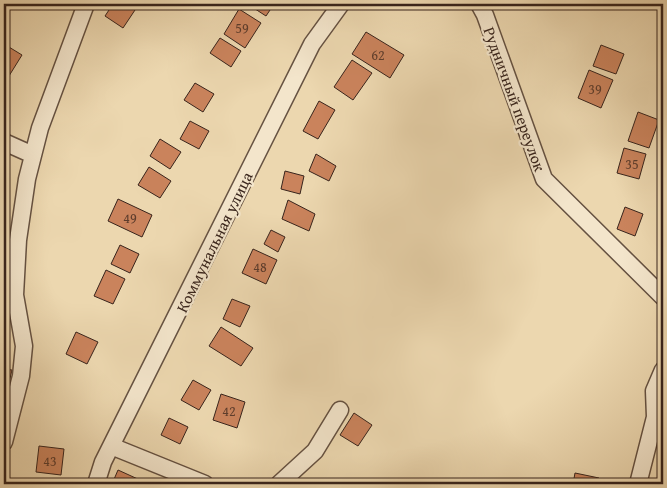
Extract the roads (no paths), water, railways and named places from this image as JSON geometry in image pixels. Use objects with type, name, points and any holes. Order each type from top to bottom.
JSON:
[{"type":"street","points":[[4,442],[21,376],[24,346],[15,295],[18,240],[27,179],[40,128],[86,4]]},
{"type":"street","name":"Коммунальная улица","points":[[96,484],[104,462],[312,44],[341,4]]},
{"type":"street","name":"Рудничный переулок","points":[[479,4],[544,179],[663,297]]},
{"type":"street","points":[[4,142],[33,155]]},
{"type":"street","points":[[638,484],[655,417],[654,390],[663,370]]},
{"type":"street","points":[[279,484],[315,451],[340,410]]},
{"type":"street","points":[[112,446],[205,484]]}]
